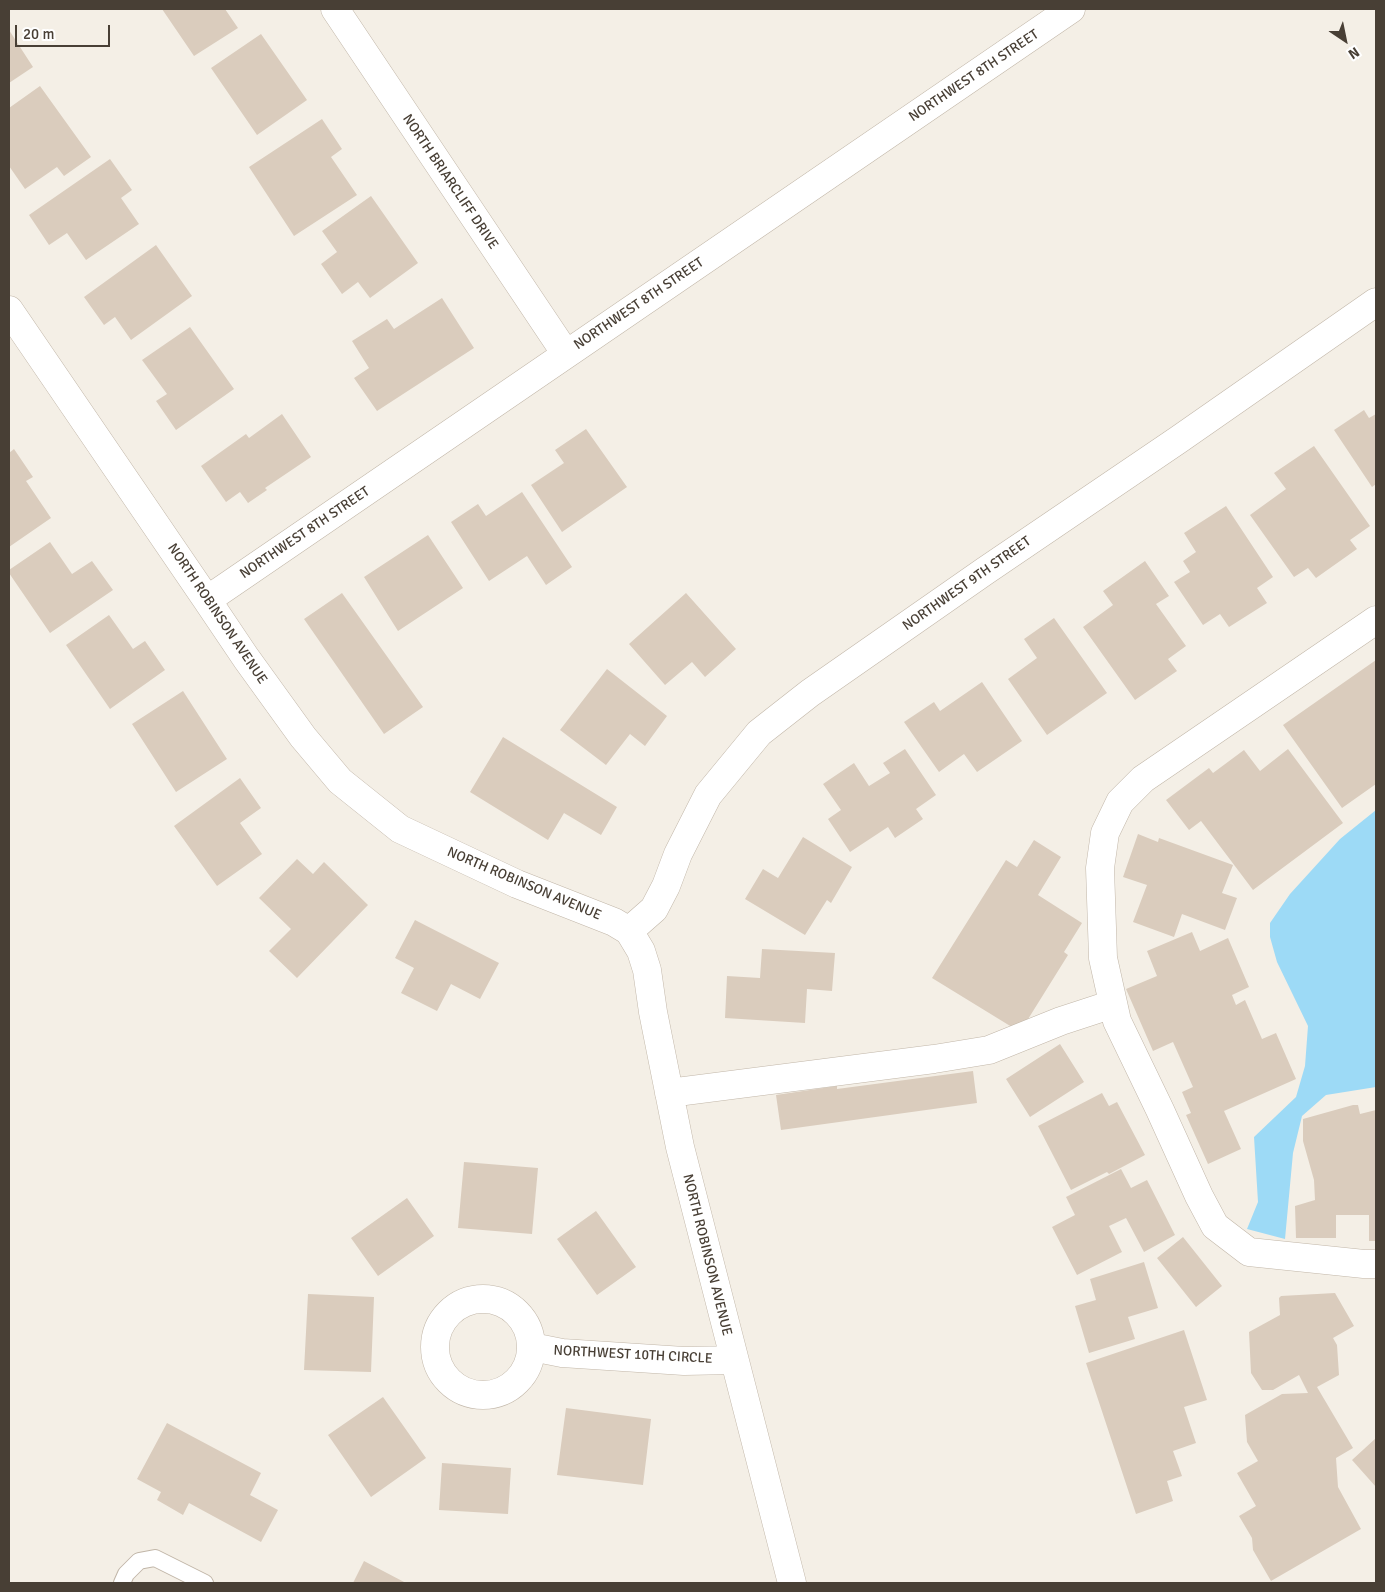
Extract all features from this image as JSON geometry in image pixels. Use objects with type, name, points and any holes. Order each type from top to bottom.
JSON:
[{"type":"street","name":"NORTH BRIARCLIFF DRIVE","points":[[335,9],[566,354]]},
{"type":"street","name":"NORTHWEST 8TH STREET","points":[[208,600],[1072,9]]},
{"type":"street","name":"NORTHWEST 9TH STREET","points":[[629,930],[654,909],[666,886],[678,854],[708,795],[759,733],[810,693],[977,576],[1376,302]]},
{"type":"street","name":"NORTH ROBINSON AVENUE","points":[[9,310],[246,658],[303,737],[340,781],[362,801],[400,829],[517,884],[614,922],[629,930],[641,951],[647,970],[652,1012],[680,1147],[792,1583]]},
{"type":"street","points":[[1376,620],[1143,779],[1120,802],[1105,832],[1100,868],[1103,958],[1117,1021],[1215,1226],[1249,1252],[1376,1264]]},
{"type":"street","points":[[669,1093],[934,1059],[989,1050],[1061,1021],[1113,1004]]},
{"type":"street","name":"NORTHWEST 10TH CIRCLE","points":[[532,1347],[562,1353],[675,1360],[734,1360]]},
{"type":"lane","points":[[122,1583],[126,1574],[139,1561],[155,1558],[205,1583]]},
{"type":"water","points":[[1376,810],[1376,1087],[1326,1095],[1302,1116],[1293,1153],[1285,1239],[1247,1229],[1258,1202],[1254,1137],[1296,1097],[1305,1066],[1308,1026],[1277,962],[1270,937],[1270,923],[1290,894],[1340,839]]},
{"type":"building","points":[[162,9],[225,9],[238,28],[194,56]]},
{"type":"building","points":[[9,30],[33,67],[9,83]]},
{"type":"building","points":[[261,34],[307,100],[257,135],[211,68]]},
{"type":"building","points":[[40,86],[91,157],[64,176],[57,167],[25,189],[9,166],[9,108]]},
{"type":"building","points":[[322,119],[342,149],[331,157],[357,195],[294,236],[249,167]]},
{"type":"building","points":[[110,159],[132,190],[121,198],[139,224],[86,260],[67,233],[49,245],[29,215]]},
{"type":"building","points":[[371,196],[418,263],[370,298],[358,282],[342,294],[321,264],[337,252],[322,231]]},
{"type":"building","points":[[156,245],[192,296],[131,340],[115,317],[104,325],[84,297]]},
{"type":"building","points":[[442,298],[474,348],[377,411],[354,378],[369,368],[352,341],[387,319],[394,329]]},
{"type":"building","points":[[190,327],[234,389],[176,430],[156,401],[167,394],[142,360]]},
{"type":"building","points":[[1364,410],[1369,418],[1376,414],[1376,484],[1372,487],[1334,430]]},
{"type":"building","points":[[282,414],[311,457],[265,488],[267,490],[248,503],[240,492],[226,502],[201,466],[246,434],[249,438]]},
{"type":"building","points":[[586,429],[627,487],[562,532],[531,485],[564,463],[555,450]]},
{"type":"building","points":[[1314,446],[1370,526],[1350,540],[1357,549],[1316,578],[1308,568],[1294,577],[1250,515],[1286,489],[1274,473]]},
{"type":"building","points":[[14,449],[33,477],[26,481],[51,518],[9,547],[9,453]]},
{"type":"building","points":[[522,492],[572,567],[546,585],[527,556],[489,581],[451,522],[478,504],[486,516]]},
{"type":"building","points":[[1226,506],[1273,577],[1257,588],[1267,603],[1229,627],[1220,614],[1203,625],[1174,582],[1190,572],[1183,561],[1196,552],[1184,533]]},
{"type":"building","points":[[428,535],[463,588],[398,631],[364,577]]},
{"type":"building","points":[[50,542],[72,574],[92,561],[113,590],[50,633],[9,573],[9,570]]},
{"type":"building","points":[[1145,561],[1169,596],[1156,604],[1186,646],[1168,659],[1177,671],[1135,700],[1083,627],[1113,605],[1103,591]]},
{"type":"building","points":[[342,593],[423,707],[384,734],[304,619]]},
{"type":"building","points":[[686,593],[736,649],[705,677],[692,662],[665,685],[629,644]]},
{"type":"building","points":[[109,615],[133,649],[145,641],[165,670],[110,709],[66,645]]},
{"type":"building","points":[[1054,618],[1107,693],[1047,735],[1008,679],[1037,658],[1024,639]]},
{"type":"building","points":[[1376,660],[1376,784],[1342,808],[1283,725]]},
{"type":"building","points":[[607,669],[667,716],[645,746],[630,734],[606,765],[560,730]]},
{"type":"building","points":[[982,682],[1022,741],[977,772],[964,754],[939,772],[904,722],[934,702],[940,711]]},
{"type":"building","points":[[183,691],[227,759],[176,792],[132,724]]},
{"type":"building","points":[[503,737],[617,807],[601,835],[564,813],[548,840],[470,792]]},
{"type":"building","points":[[905,749],[936,795],[916,809],[923,819],[895,838],[888,827],[850,852],[828,819],[841,810],[823,784],[854,763],[869,786],[890,773],[883,763]]},
{"type":"building","points":[[1288,749],[1343,823],[1253,890],[1201,821],[1189,830],[1166,800],[1209,768],[1213,773],[1244,750],[1260,771]]},
{"type":"building","points":[[240,778],[261,808],[240,823],[262,854],[217,886],[174,826]]},
{"type":"building","points":[[1138,834],[1158,842],[1159,838],[1233,865],[1222,893],[1237,898],[1225,930],[1182,914],[1174,937],[1133,922],[1147,885],[1123,877]]},
{"type":"building","points":[[803,837],[852,867],[831,903],[827,900],[805,935],[745,899],[763,869],[778,878]]},
{"type":"building","points":[[1034,840],[1061,857],[1038,895],[1082,923],[1064,952],[1068,955],[1020,1032],[932,978],[1006,860],[1017,867]]},
{"type":"building","points":[[297,859],[313,874],[324,862],[368,905],[297,978],[269,951],[291,929],[259,898]]},
{"type":"building","points":[[415,920],[499,963],[480,999],[451,984],[437,1011],[401,993],[414,968],[395,958]]},
{"type":"building","points":[[1192,932],[1200,951],[1228,938],[1249,987],[1232,995],[1236,1005],[1245,1000],[1262,1039],[1276,1033],[1296,1079],[1224,1111],[1241,1149],[1208,1164],[1186,1115],[1191,1113],[1182,1092],[1193,1087],[1173,1042],[1153,1051],[1126,989],[1157,976],[1147,951]]},
{"type":"building","points":[[762,949],[835,953],[832,991],[807,989],[805,1023],[725,1018],[727,976],[760,978]]},
{"type":"building","points":[[1060,1044],[1084,1082],[1030,1117],[1006,1079]]},
{"type":"building","points":[[973,1071],[977,1103],[781,1130],[776,1095],[837,1086],[837,1089]]},
{"type":"building","points":[[1102,1093],[1109,1106],[1117,1102],[1145,1155],[1109,1174],[1107,1172],[1071,1190],[1038,1126]]},
{"type":"building","points":[[1358,1105],[1360,1114],[1376,1110],[1376,1241],[1369,1241],[1369,1215],[1336,1215],[1336,1238],[1296,1238],[1295,1206],[1315,1200],[1314,1180],[1303,1141],[1303,1119]]},
{"type":"building","points":[[464,1162],[538,1168],[532,1234],[458,1228]]},
{"type":"building","points":[[1121,1169],[1131,1188],[1147,1180],[1175,1235],[1144,1252],[1126,1218],[1109,1226],[1122,1252],[1077,1275],[1052,1227],[1075,1215],[1066,1197]]},
{"type":"building","points":[[407,1198],[434,1236],[378,1276],[351,1238]]},
{"type":"building","points":[[596,1211],[636,1267],[597,1295],[557,1239]]},
{"type":"building","points":[[1183,1237],[1222,1286],[1196,1307],[1157,1258]]},
{"type":"building","points":[[1144,1262],[1158,1308],[1128,1317],[1135,1339],[1089,1353],[1075,1306],[1096,1300],[1090,1279]]},
{"type":"building","points":[[1335,1293],[1354,1326],[1333,1338],[1337,1345],[1339,1375],[1317,1387],[1353,1448],[1336,1458],[1338,1487],[1361,1529],[1271,1581],[1253,1550],[1252,1538],[1239,1516],[1256,1506],[1237,1473],[1258,1461],[1247,1442],[1245,1415],[1282,1394],[1308,1393],[1299,1375],[1273,1390],[1262,1390],[1251,1373],[1249,1332],[1280,1315],[1279,1298],[1281,1296]]},
{"type":"building","points":[[308,1294],[374,1297],[371,1372],[304,1370]]},
{"type":"building","points":[[1184,1330],[1207,1400],[1184,1407],[1196,1443],[1173,1451],[1182,1476],[1167,1481],[1173,1501],[1136,1514],[1086,1363]]},
{"type":"building","points":[[383,1397],[426,1458],[371,1497],[328,1435]]},
{"type":"building","points":[[566,1408],[651,1419],[643,1485],[557,1475]]},
{"type":"building","points":[[167,1423],[261,1473],[250,1495],[278,1510],[261,1542],[189,1503],[183,1515],[157,1500],[161,1492],[137,1479]]},
{"type":"building","points":[[1376,1438],[1376,1487],[1352,1460]]},
{"type":"building","points":[[442,1463],[511,1468],[508,1514],[439,1510]]},
{"type":"building","points":[[364,1561],[406,1583],[353,1583]]}]
